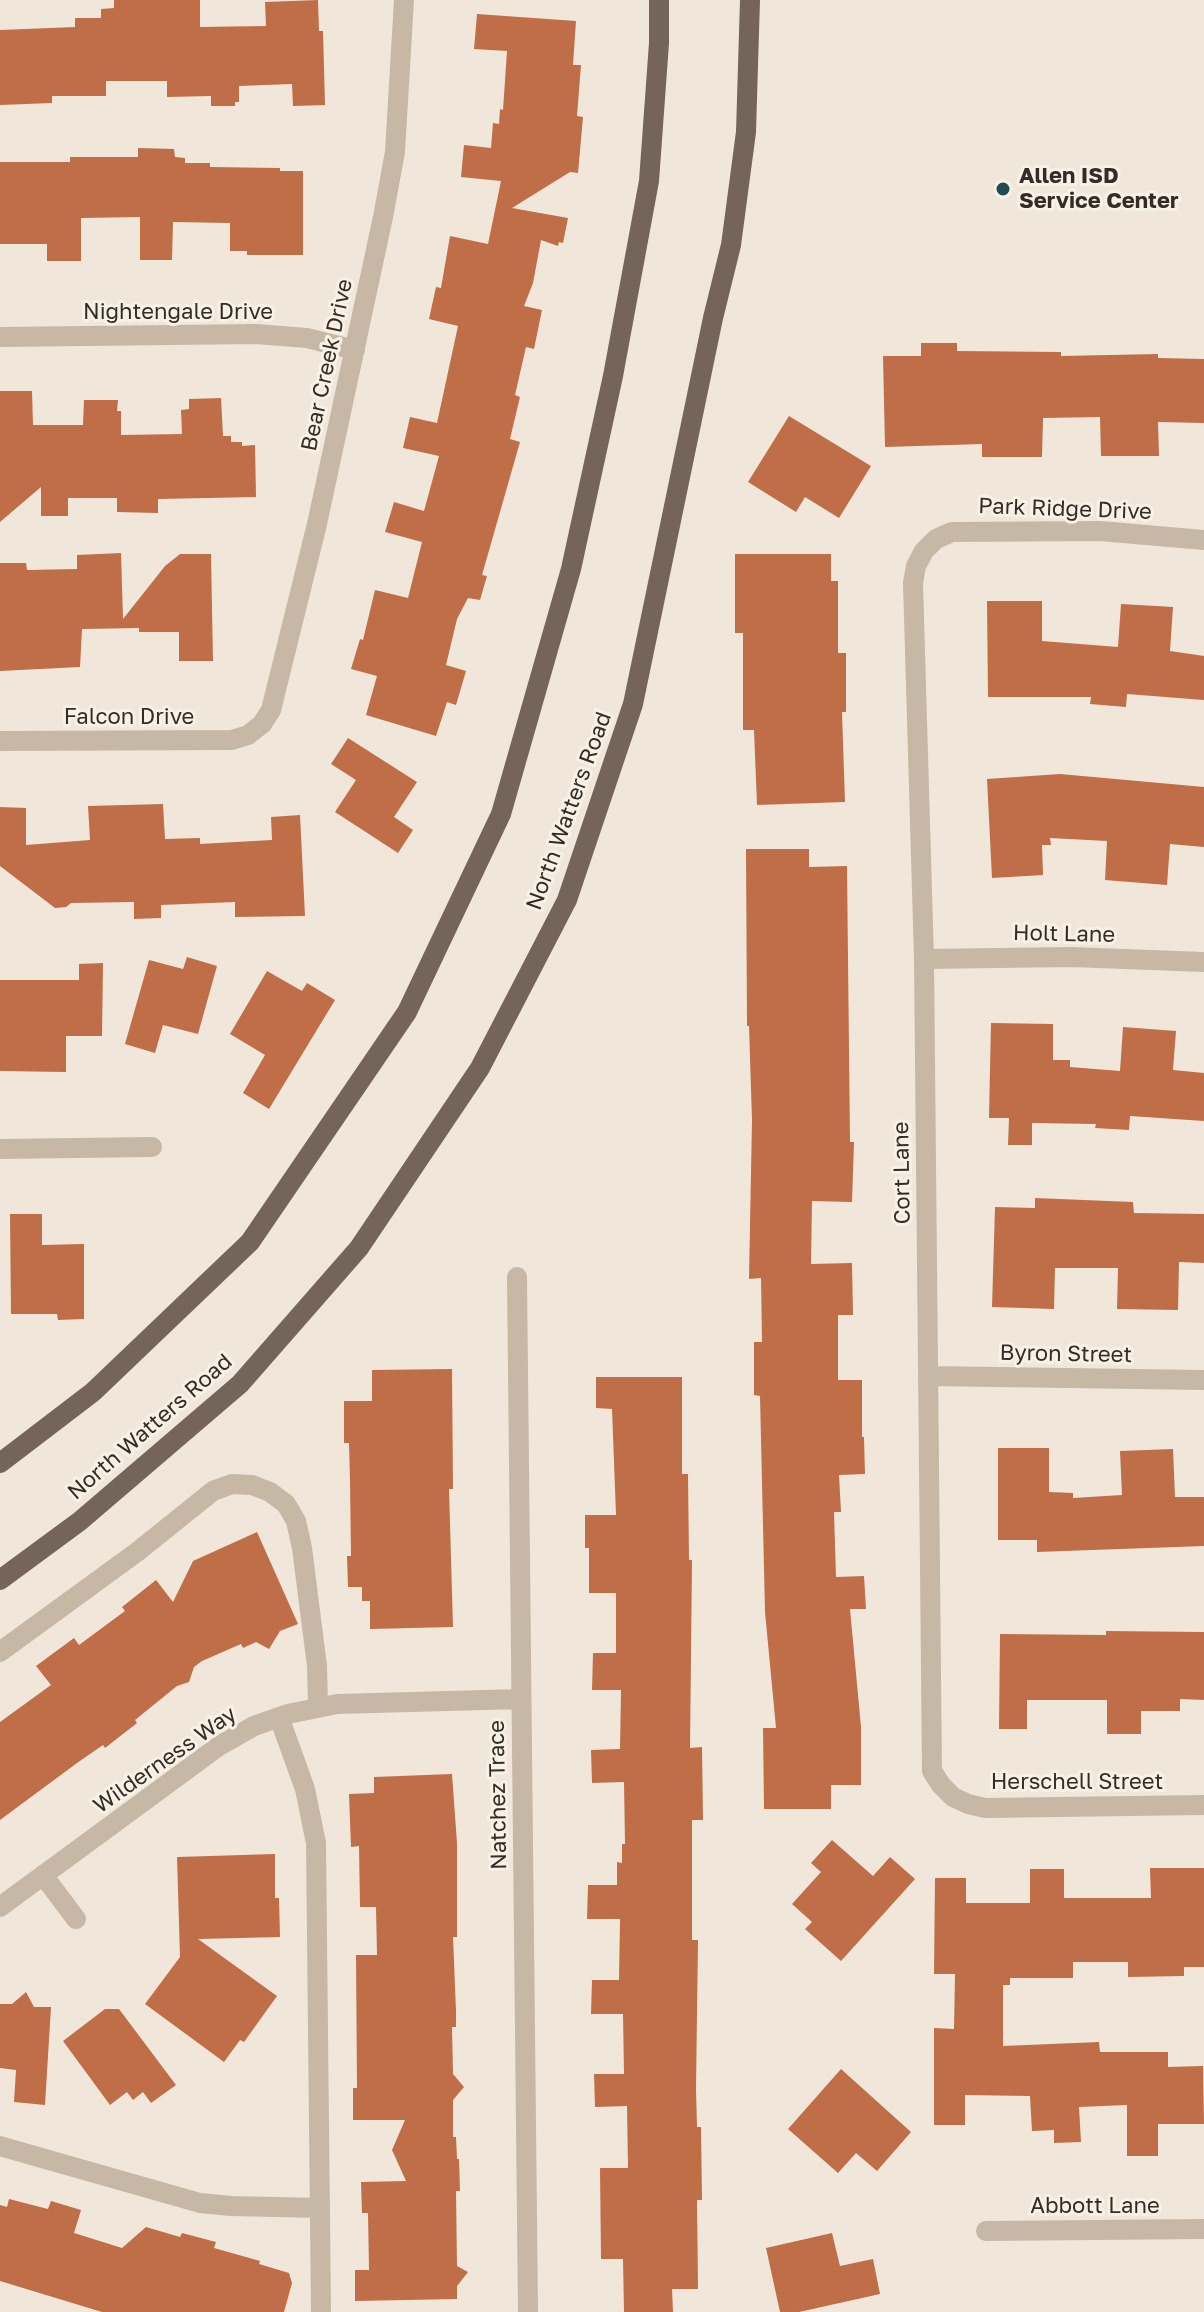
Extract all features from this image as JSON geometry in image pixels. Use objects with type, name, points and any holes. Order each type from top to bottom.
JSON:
[{"type":"main road","points":[[0,1463],[93,1392],[250,1242],[407,1012],[501,814],[571,569],[613,376],[649,181],[659,0]]},
{"type":"main road","name":"North Watters Road","points":[[0,1580],[80,1521],[240,1384],[359,1248],[480,1068],[567,900],[633,704],[731,245],[746,132],[750,0]]},
{"type":"street","name":"Bear Creek Drive","points":[[255,729],[271,710],[317,524],[355,350],[395,152],[404,0]]},
{"type":"street","name":"Nightengale Drive","points":[[0,337],[256,334],[307,338],[355,350]]},
{"type":"street","name":"Park Ridge Drive","points":[[929,545],[952,532],[969,530],[1100,531],[1204,540]]},
{"type":"street","name":"Cort Lane","points":[[929,545],[916,566],[913,583],[924,959],[932,1771],[953,1797]]},
{"type":"street","name":"Falcon Drive","points":[[0,741],[232,740],[255,729]]},
{"type":"street","name":"Holt Lane","points":[[924,959],[1071,957],[1204,962]]},
{"type":"street","points":[[0,1149],[152,1147]]},
{"type":"street","name":"Natchez Trace","points":[[517,1277],[528,2312]]},
{"type":"street","name":"Byron Street","points":[[928,1376],[1204,1380]]},
{"type":"street","points":[[0,1652],[137,1552],[213,1491],[232,1484],[252,1485],[270,1492],[286,1504],[296,1521],[317,1666],[318,1706]]},
{"type":"street","name":"Wilderness Way","points":[[0,1907],[219,1746],[254,1726],[318,1706],[521,1699]]},
{"type":"street","points":[[279,1717],[305,1789],[316,1843],[321,2312]]},
{"type":"street","name":"Herschell Street","points":[[953,1797],[985,1808],[1204,1805]]},
{"type":"street","points":[[43,1875],[76,1919]]},
{"type":"street","points":[[0,2146],[200,2203],[320,2208]]},
{"type":"street","name":"Abbott Lane","points":[[986,2231],[1204,2229]]},
{"type":"building","points":[[114,0],[200,0],[200,27],[266,26],[265,2],[318,0],[319,31],[323,31],[325,105],[293,106],[292,84],[239,86],[239,102],[235,102],[235,106],[211,106],[211,96],[167,97],[167,81],[106,81],[106,96],[52,96],[52,103],[0,105],[0,30],[75,27],[75,18],[101,18],[101,9],[114,8]]},
{"type":"building","points":[[477,14],[576,21],[573,65],[581,65],[577,116],[583,117],[578,173],[570,172],[512,208],[568,218],[563,243],[559,242],[558,246],[541,240],[533,283],[524,306],[542,310],[534,349],[526,347],[515,395],[520,397],[510,439],[520,442],[482,575],[487,576],[480,600],[468,598],[457,619],[446,665],[466,671],[456,705],[447,702],[436,736],[366,715],[377,676],[351,669],[360,639],[363,640],[375,590],[408,598],[422,542],[385,532],[394,502],[424,511],[439,456],[403,448],[410,417],[437,423],[458,326],[429,319],[436,287],[441,288],[450,236],[488,244],[501,181],[461,177],[464,145],[491,148],[493,123],[499,124],[500,109],[503,110],[507,51],[474,49]]},
{"type":"building","points":[[138,148],[174,149],[175,157],[185,158],[185,163],[210,163],[210,167],[303,171],[303,255],[247,255],[247,251],[230,251],[230,223],[173,222],[172,260],[140,260],[140,217],[81,218],[81,261],[47,261],[47,244],[0,244],[0,162],[70,162],[70,157],[138,157]]},
{"type":"building","points":[[921,343],[957,343],[957,351],[1061,352],[1061,356],[1158,354],[1158,358],[1204,359],[1204,423],[1158,422],[1159,456],[1101,456],[1100,417],[1043,418],[1042,457],[982,457],[982,444],[885,447],[883,356],[921,356]]},
{"type":"building","points":[[0,391],[32,391],[33,425],[83,425],[84,400],[118,400],[121,435],[182,434],[181,410],[189,409],[189,399],[221,398],[223,436],[231,436],[231,442],[242,442],[242,446],[255,445],[256,497],[158,499],[158,513],[117,512],[117,498],[68,498],[68,516],[41,516],[41,487],[0,522]]},
{"type":"building","points":[[789,416],[871,466],[839,518],[805,497],[796,512],[748,482]]},
{"type":"building","points":[[121,553],[123,619],[165,566],[180,554],[211,554],[213,661],[179,661],[179,632],[139,632],[139,628],[82,629],[80,667],[0,671],[0,563],[26,563],[27,570],[77,569],[77,555]]},
{"type":"building","points":[[735,554],[831,554],[831,581],[838,581],[838,653],[846,653],[846,712],[842,712],[845,802],[757,805],[754,730],[743,730],[743,633],[735,633]]},
{"type":"building","points":[[987,601],[1042,601],[1042,641],[1118,647],[1121,604],[1173,607],[1170,651],[1204,656],[1204,700],[1127,694],[1126,707],[1090,704],[1091,697],[988,697]]},
{"type":"building","points":[[348,738],[417,782],[394,817],[413,830],[398,853],[335,812],[356,780],[331,764]]},
{"type":"building","points":[[1060,774],[1204,787],[1204,847],[1170,844],[1167,885],[1105,880],[1107,841],[1050,838],[1051,845],[1042,845],[1043,875],[992,878],[987,779]]},
{"type":"building","points":[[163,804],[165,839],[200,838],[200,844],[272,840],[271,817],[300,815],[305,916],[235,917],[235,902],[161,905],[161,918],[134,919],[134,902],[71,903],[55,908],[0,866],[0,807],[26,808],[26,845],[90,840],[88,806]]},
{"type":"building","points":[[746,849],[809,849],[809,867],[847,866],[850,1142],[854,1142],[852,1202],[812,1201],[811,1264],[852,1263],[853,1315],[838,1315],[838,1380],[862,1380],[865,1474],[839,1475],[841,1512],[834,1512],[836,1577],[864,1576],[866,1609],[850,1609],[861,1727],[861,1785],[831,1785],[831,1809],[764,1809],[763,1728],[776,1728],[765,1612],[760,1396],[754,1395],[754,1342],[762,1342],[761,1278],[749,1279],[752,1120],[747,1026]]},
{"type":"building","points":[[187,957],[217,966],[198,1034],[163,1025],[155,1053],[125,1044],[149,960],[183,969]]},
{"type":"building","points":[[103,963],[102,1036],[66,1036],[66,1072],[0,1071],[0,980],[79,980],[79,964]]},
{"type":"building","points":[[267,971],[302,991],[307,983],[335,1000],[269,1109],[243,1093],[265,1055],[230,1034]]},
{"type":"building","points":[[991,1023],[1053,1024],[1053,1060],[1070,1060],[1070,1067],[1120,1071],[1123,1027],[1176,1031],[1173,1070],[1204,1073],[1204,1121],[1130,1116],[1129,1130],[1095,1128],[1096,1124],[1032,1123],[1032,1145],[1008,1145],[1009,1118],[989,1118]]},
{"type":"building","points":[[1035,1198],[1133,1202],[1134,1213],[1204,1214],[1204,1263],[1179,1262],[1178,1310],[1117,1309],[1118,1268],[1055,1268],[1054,1309],[992,1307],[995,1207],[1035,1208]]},
{"type":"building","points":[[10,1214],[42,1214],[42,1245],[84,1244],[84,1319],[58,1320],[57,1314],[11,1314]]},
{"type":"building","points":[[452,1369],[453,1489],[449,1489],[453,1627],[370,1629],[370,1601],[362,1601],[362,1587],[348,1587],[347,1556],[351,1556],[350,1480],[349,1443],[344,1443],[344,1401],[372,1401],[372,1370]]},
{"type":"building","points":[[596,1377],[682,1377],[682,1474],[688,1474],[689,1560],[692,1560],[690,1748],[702,1747],[703,1820],[692,1820],[692,1940],[698,1940],[696,2089],[697,2127],[701,2127],[702,2200],[697,2200],[698,2289],[672,2289],[673,2312],[624,2312],[623,2259],[601,2259],[600,2168],[628,2168],[627,2106],[595,2107],[594,2074],[624,2074],[623,2014],[591,2014],[592,1980],[619,1980],[620,1919],[587,1919],[588,1885],[617,1885],[617,1862],[622,1863],[622,1844],[625,1844],[624,1782],[592,1783],[591,1750],[620,1749],[621,1690],[592,1690],[593,1653],[616,1653],[616,1593],[589,1593],[589,1548],[585,1548],[585,1515],[616,1515],[612,1409],[596,1408]]},
{"type":"building","points":[[998,1448],[1049,1448],[1049,1492],[1073,1493],[1073,1498],[1122,1495],[1120,1451],[1173,1449],[1175,1497],[1204,1497],[1204,1546],[1037,1552],[1037,1540],[998,1540]]},
{"type":"building","points":[[257,1532],[298,1624],[280,1631],[269,1649],[256,1642],[243,1648],[241,1644],[202,1661],[194,1667],[189,1682],[177,1686],[135,1720],[137,1723],[0,1820],[0,1722],[51,1685],[36,1666],[74,1638],[79,1645],[125,1611],[122,1607],[156,1580],[173,1602],[193,1561]]},
{"type":"building","points":[[1106,1631],[1204,1632],[1204,1700],[1180,1699],[1180,1711],[1141,1711],[1141,1734],[1107,1734],[1107,1700],[1027,1700],[1027,1729],[999,1729],[1000,1634],[1106,1635]]},
{"type":"building","points":[[452,1774],[457,1843],[453,2074],[464,2087],[453,2100],[453,2137],[456,2137],[459,2159],[460,2191],[456,2191],[457,2266],[468,2272],[457,2286],[457,2299],[355,2301],[355,2270],[369,2270],[368,2213],[362,2213],[361,2182],[406,2181],[392,2150],[405,2120],[353,2120],[353,2088],[357,2088],[356,1955],[377,1955],[376,1907],[360,1907],[359,1846],[351,1847],[349,1794],[374,1793],[374,1777]]},
{"type":"building","points":[[832,1840],[873,1876],[890,1857],[915,1879],[841,1961],[805,1929],[812,1922],[792,1904],[821,1872],[811,1863]]},
{"type":"building","points":[[275,1854],[275,1898],[279,1898],[280,1937],[198,1939],[277,1996],[244,2042],[240,2040],[224,2062],[145,2004],[180,1957],[177,1857]]},
{"type":"building","points":[[1150,1868],[1204,1868],[1204,1967],[1184,1967],[1184,1976],[1128,1977],[1128,1962],[1073,1962],[1073,1978],[1010,1978],[1010,1985],[1003,1985],[1003,2046],[1099,2042],[1100,2052],[1168,2052],[1168,2067],[1203,2066],[1204,2124],[1158,2124],[1158,2156],[1127,2156],[1127,2105],[1079,2107],[1081,2142],[1054,2143],[1054,2130],[1032,2131],[1030,2096],[965,2095],[965,2125],[934,2125],[934,2028],[954,2029],[955,1974],[934,1974],[935,1878],[966,1878],[966,1903],[1030,1903],[1030,1869],[1064,1869],[1064,1898],[1151,1898]]},
{"type":"building","points":[[26,1992],[34,2007],[51,2007],[45,2105],[14,2102],[16,2070],[0,2068],[0,2004],[12,2004]]},
{"type":"building","points":[[105,2009],[119,2009],[176,2085],[151,2103],[143,2092],[133,2100],[127,2092],[110,2105],[63,2041]]},
{"type":"building","points":[[841,2069],[911,2132],[877,2171],[856,2153],[838,2173],[788,2129]]},
{"type":"building","points":[[9,2199],[48,2209],[51,2201],[81,2210],[74,2233],[122,2248],[146,2227],[180,2237],[182,2233],[216,2242],[214,2248],[289,2273],[292,2283],[284,2312],[102,2312],[0,2281],[0,2205],[7,2207]]},
{"type":"building","points":[[832,2233],[840,2266],[873,2259],[880,2294],[799,2312],[780,2312],[766,2248]]},
{"type":"place","name":"Allen ISD Service Center","points":[[1003,189]]}]
